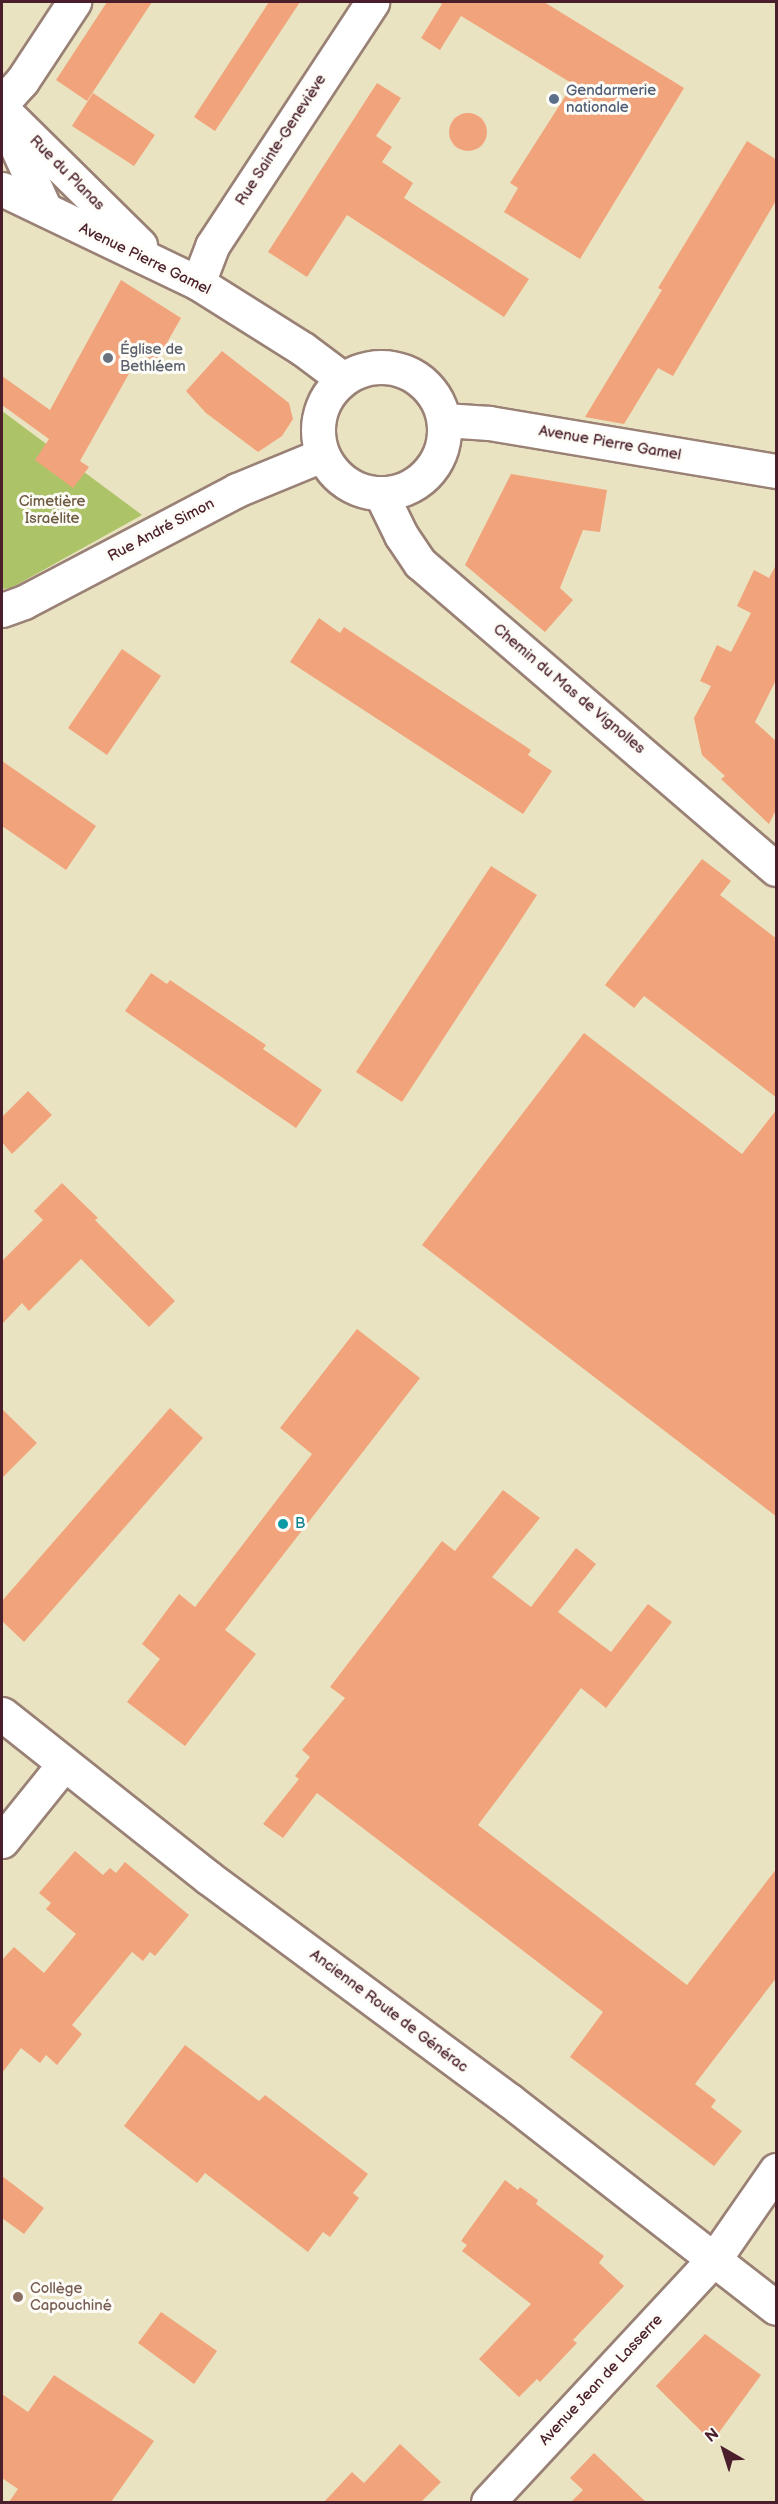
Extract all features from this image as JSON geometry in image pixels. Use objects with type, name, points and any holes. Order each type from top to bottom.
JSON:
[{"type":"street","points":[[2,103],[22,81],[74,2]]},
{"type":"street","name":"Rue Sainte-Geneviève","points":[[198,283],[212,246],[372,2]]},
{"type":"street","name":"Rue du Planas","points":[[2,112],[45,209]]},
{"type":"street","name":"Rue du Planas","points":[[2,112],[158,263]]},
{"type":"street","name":"Avenue Pierre Gamel","points":[[2,189],[198,283],[303,349],[343,379]]},
{"type":"street","points":[[373,367],[405,371],[431,391],[444,420],[442,447],[429,472],[408,488],[381,494],[356,489],[336,475],[322,455],[317,427],[324,400],[343,379],[373,367]]},
{"type":"street","name":"Avenue Pierre Gamel","points":[[444,420],[511,427],[777,471]]},
{"type":"street","name":"Rue André Simon","points":[[2,610],[24,602],[237,490],[322,455]]},
{"type":"street","name":"Chemin du Mas de Vignolles","points":[[381,494],[401,535],[420,563],[777,869]]},
{"type":"street","name":"Ancienne Route de Générac","points":[[2,1714],[209,1878],[715,2258],[777,2308]]},
{"type":"street","points":[[2,1841],[55,1775]]},
{"type":"street","name":"Avenue Jean de Lasserre","points":[[488,2502],[715,2258],[777,2170]]},
{"type":"green space","name":"Cimetière Israélite","points":[[2,411],[142,515],[11,588],[2,589]]},
{"type":"building","points":[[107,2],[152,2],[87,101],[56,80]]},
{"type":"building","points":[[269,2],[300,2],[215,131],[194,117]]},
{"type":"building","points":[[438,2],[544,2],[684,88],[580,259],[504,212],[518,188],[510,183],[573,84],[461,16],[440,50],[421,38],[442,4]]},
{"type":"building","points":[[377,83],[401,98],[376,136],[392,147],[382,162],[413,183],[404,198],[529,279],[504,317],[347,215],[307,277],[268,252]]},
{"type":"building","points":[[93,93],[155,135],[134,166],[72,126]]},
{"type":"building","points":[[468,113],[481,119],[487,132],[481,145],[468,151],[455,145],[449,132],[455,119]]},
{"type":"building","points":[[747,141],[777,160],[777,199],[673,376],[658,368],[624,424],[585,417],[662,290],[658,288]]},
{"type":"building","name":"Église de Bethléem","points":[[121,280],[181,318],[156,362],[140,354],[80,461],[89,467],[73,488],[35,460],[49,439],[2,405],[2,376],[50,410]]},
{"type":"building","points":[[222,351],[289,403],[293,419],[282,436],[258,452],[206,413],[186,391]]},
{"type":"building","points":[[511,474],[607,490],[600,532],[583,530],[560,588],[573,600],[545,632],[465,565]]},
{"type":"building","points":[[777,563],[777,678],[755,722],[777,742],[777,808],[769,824],[721,779],[725,776],[702,755],[694,718],[711,686],[700,681],[717,645],[731,652],[751,613],[737,606],[754,570],[769,578]]},
{"type":"building","points":[[319,618],[340,633],[344,627],[531,750],[528,755],[552,771],[523,814],[290,662]]},
{"type":"building","points":[[122,649],[161,676],[107,755],[68,728]]},
{"type":"building","points":[[2,761],[96,826],[66,870],[2,826]]},
{"type":"building","points":[[702,859],[731,881],[720,895],[777,939],[777,1098],[644,996],[634,1008],[605,985]]},
{"type":"building","points":[[491,866],[537,895],[402,1102],[356,1072]]},
{"type":"building","points":[[151,973],[167,984],[170,980],[266,1045],[263,1049],[322,1090],[296,1128],[125,1011]]},
{"type":"building","points":[[584,1033],[742,1154],[777,1109],[777,1517],[422,1245]]},
{"type":"building","points":[[28,1091],[52,1115],[12,1154],[2,1142],[2,1117]]},
{"type":"building","points":[[62,1183],[175,1301],[149,1327],[81,1259],[29,1311],[22,1303],[2,1324],[2,1261],[43,1220],[34,1211]]},
{"type":"building","name":"B","points":[[357,1329],[420,1378],[225,1630],[256,1654],[185,1746],[127,1702],[160,1659],[142,1644],[179,1594],[195,1607],[312,1454],[280,1428]]},
{"type":"building","points":[[170,1408],[203,1438],[24,1642],[2,1621],[2,1601]]},
{"type":"building","points":[[2,1409],[37,1443],[2,1478]]},
{"type":"building","points":[[503,1490],[540,1518],[492,1577],[531,1607],[576,1548],[596,1564],[558,1612],[611,1652],[648,1604],[672,1622],[606,1708],[581,1688],[478,1825],[687,1985],[777,1868],[777,1977],[695,2084],[716,2100],[711,2107],[742,2131],[714,2166],[570,2057],[603,2012],[317,1793],[283,1838],[263,1824],[299,1779],[295,1776],[310,1757],[302,1750],[345,1698],[330,1687],[442,1541],[455,1551]]},
{"type":"building","points":[[75,1851],[103,1875],[110,1868],[116,1873],[125,1862],[189,1915],[155,1956],[150,1952],[143,1961],[132,1952],[72,2025],[82,2034],[57,2065],[46,2055],[40,2063],[21,2048],[2,2073],[2,1960],[14,1947],[44,1973],[76,1934],[46,1909],[51,1903],[39,1893]]},
{"type":"building","points":[[185,2045],[259,2101],[265,2095],[368,2174],[353,2193],[359,2198],[330,2237],[323,2232],[308,2252],[205,2173],[197,2183],[124,2126]]},
{"type":"building","points":[[2,2176],[44,2208],[24,2234],[2,2218]]},
{"type":"building","points":[[505,2180],[518,2190],[520,2187],[538,2200],[536,2204],[604,2256],[599,2263],[624,2286],[573,2340],[577,2343],[540,2382],[537,2379],[519,2397],[479,2359],[531,2304],[462,2251],[467,2245],[461,2241]]},
{"type":"building","points":[[161,2312],[217,2351],[194,2384],[138,2343]]},
{"type":"building","points":[[705,2334],[761,2375],[712,2442],[656,2386]]},
{"type":"building","points":[[54,2375],[154,2441],[111,2502],[9,2502],[18,2489],[2,2478],[2,2394],[28,2412]]},
{"type":"building","points":[[400,2444],[441,2482],[421,2502],[324,2502],[352,2472],[364,2483]]},
{"type":"building","points":[[594,2453],[646,2502],[571,2502],[583,2490],[570,2478]]},
{"type":"place","name":"Gendarmerie nationale","points":[[554,99]]},
{"type":"place","name":"Église de Bethléem","points":[[108,358]]},
{"type":"place","name":"B","points":[[283,1524]]},
{"type":"place","name":"Collège Capouchiné","points":[[18,2297]]}]
